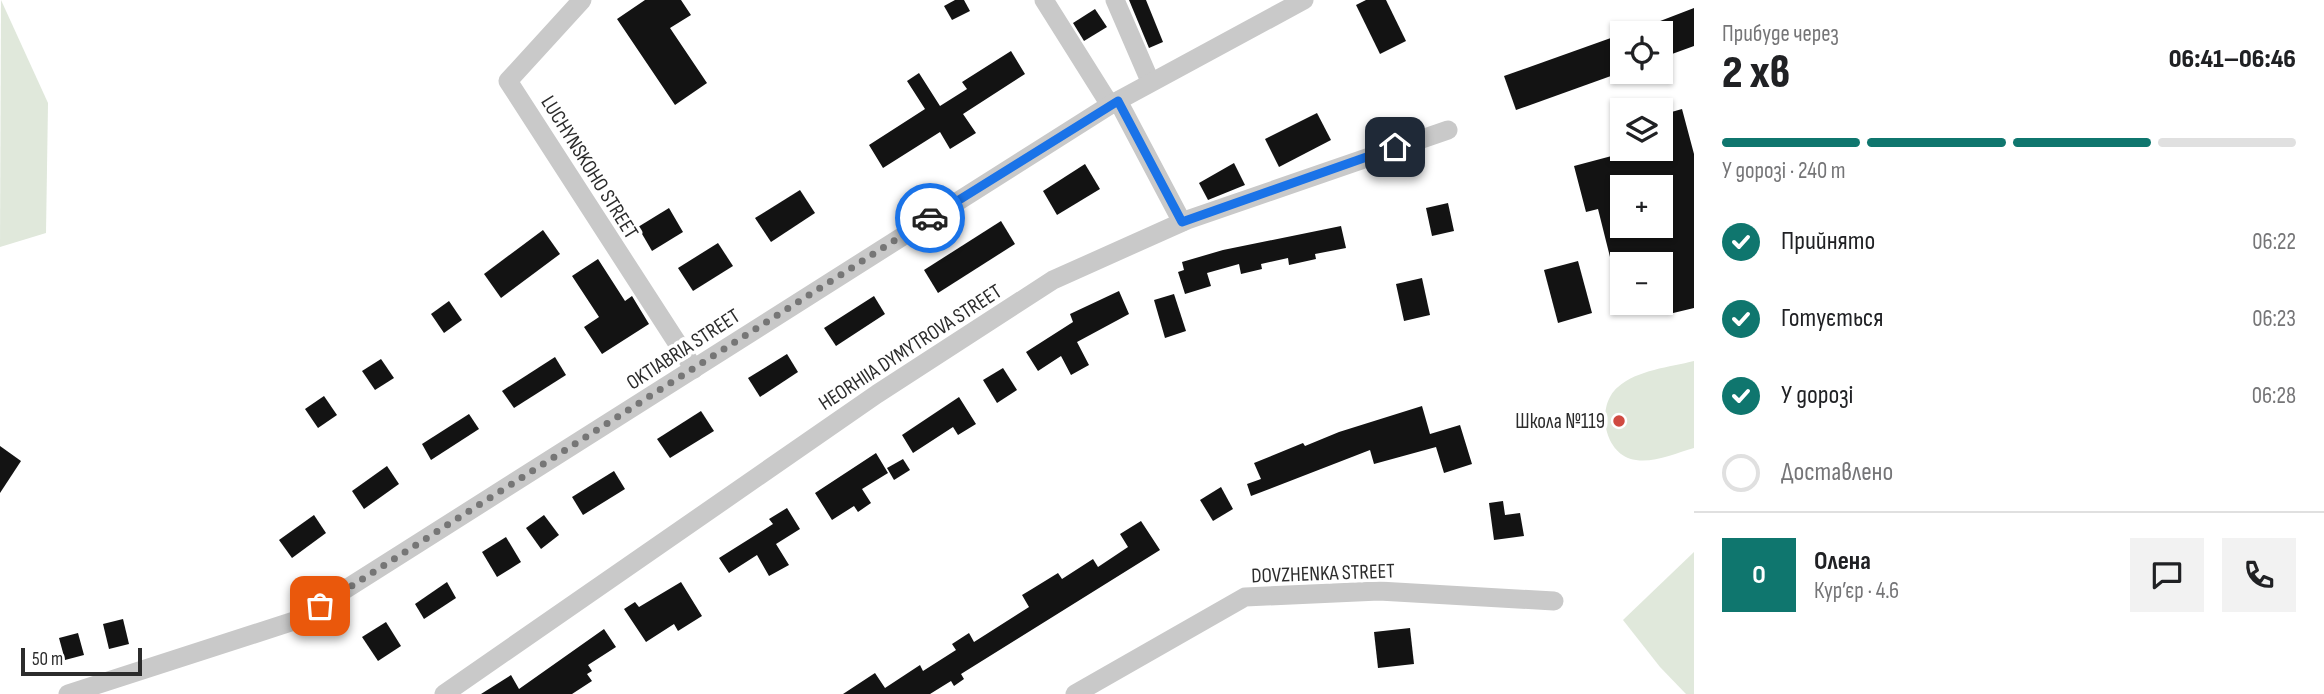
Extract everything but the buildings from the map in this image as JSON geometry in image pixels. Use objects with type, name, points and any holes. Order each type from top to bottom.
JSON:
[{"type":"street","name":"LUCHYNSKOHO STREET","points":[[582,0],[508,80],[694,369]]},
{"type":"street","points":[[1044,0],[1114,103],[1182,222]]},
{"type":"street","points":[[1115,0],[1150,81]]},
{"type":"street","name":"OKTIABRIA STREET","points":[[68,694],[297,620],[1114,103],[1150,81],[1304,0]]},
{"type":"street","name":"HEORHIIA DYMYTROVA STREET","points":[[444,694],[877,394],[1053,280],[1182,222],[1448,130]]},
{"type":"street","name":"DOVZHENKA STREET","points":[[1076,694],[1245,597],[1379,591],[1554,601]]},
{"type":"shaded area","points":[[1,0],[48,103],[46,233],[0,247]]},
{"type":"shaded area","points":[[1694,361],[1694,448],[1650,460],[1636,460],[1616,450],[1606,429],[1605,417],[1611,395],[1618,387],[1654,370]]},
{"type":"shaded area","points":[[1694,552],[1694,694],[1686,694],[1660,667],[1623,620]]},
{"type":"way so far","points":[[320,606],[930,218]]},
{"type":"place","name":"Школа №119","points":[[1619,421]]},
{"type":"route","points":[[930,218],[1118,101],[1182,222],[1395,147]]}]
